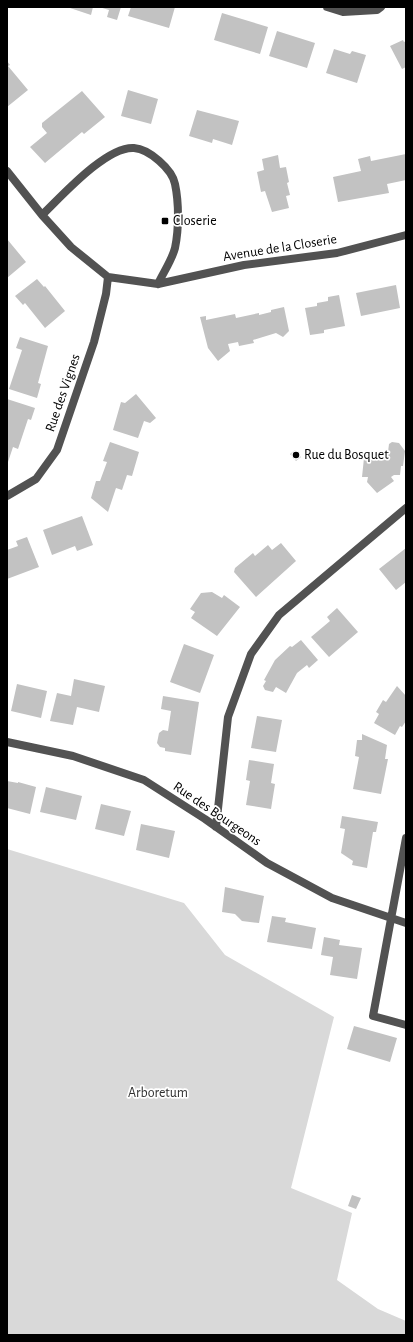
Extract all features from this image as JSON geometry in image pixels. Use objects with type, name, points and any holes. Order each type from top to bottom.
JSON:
[{"type":"street","points":[[327,7],[343,12],[377,10],[381,7]]},
{"type":"street","points":[[42,215],[92,167],[118,152],[133,148],[149,154],[164,164],[175,183],[177,217],[175,249],[158,284]]},
{"type":"street","points":[[7,171],[42,215],[71,247],[108,277]]},
{"type":"street","name":"Avenue de la Closerie","points":[[108,277],[158,284],[244,265],[337,252],[406,234]]},
{"type":"street","name":"Rue des Vignes","points":[[7,496],[36,479],[57,450],[94,342],[106,294],[108,277]]},
{"type":"street","points":[[216,827],[228,717],[251,654],[279,615],[406,508]]},
{"type":"street","name":"Rue des Bourgeons","points":[[7,742],[73,756],[144,780],[216,827],[267,864],[332,898],[391,920],[406,923]]},
{"type":"street","points":[[406,838],[373,1016],[406,1025]]},
{"type":"green space","name":"Arboretum","points":[[7,849],[184,903],[225,955],[334,1017],[291,1188],[352,1213],[337,1280],[378,1309],[406,1321],[406,1335],[7,1335]]},
{"type":"building","points":[[67,7],[93,7],[91,15]]},
{"type":"building","points":[[99,7],[121,7],[117,20],[107,17],[109,10]]},
{"type":"building","points":[[131,7],[175,7],[169,28],[128,16]]},
{"type":"building","points":[[222,13],[268,27],[260,54],[214,40]]},
{"type":"building","points":[[277,31],[315,43],[307,68],[269,56]]},
{"type":"building","points":[[403,40],[404,42],[406,41],[406,67],[402,69],[390,46]]},
{"type":"building","points":[[334,49],[350,54],[352,51],[366,55],[357,83],[326,73]]},
{"type":"building","points":[[7,61],[10,65],[8,66],[28,90],[7,107]]},
{"type":"building","points":[[128,90],[158,99],[151,124],[121,116]]},
{"type":"building","points":[[82,91],[105,117],[84,134],[82,132],[45,163],[30,147],[47,133],[42,127],[42,123]]},
{"type":"building","points":[[197,110],[239,121],[232,145],[213,139],[212,143],[189,136]]},
{"type":"building","points":[[406,154],[406,180],[387,184],[389,193],[338,202],[333,177],[361,171],[358,159],[370,156],[371,161]]},
{"type":"building","points":[[278,155],[280,168],[286,167],[289,182],[287,183],[290,195],[286,196],[289,208],[272,212],[265,191],[261,192],[257,172],[264,170],[262,159]]},
{"type":"building","points":[[7,239],[26,262],[7,278]]},
{"type":"building","points":[[37,279],[44,287],[45,286],[65,311],[45,328],[25,303],[23,305],[15,296]]},
{"type":"building","points":[[396,285],[400,308],[361,316],[356,293]]},
{"type":"building","points":[[339,295],[345,326],[324,330],[324,333],[310,335],[305,308],[317,306],[317,303],[328,301],[328,297]]},
{"type":"building","points":[[284,307],[289,331],[283,337],[276,333],[253,340],[254,343],[239,346],[238,342],[228,344],[230,351],[218,361],[208,348],[200,317],[206,316],[206,320],[235,314],[236,318],[259,313],[259,315]]},
{"type":"building","points":[[20,337],[48,346],[38,383],[41,384],[37,398],[9,389],[22,350],[16,348]]},
{"type":"building","points":[[136,394],[156,418],[150,423],[144,421],[138,438],[113,430],[121,402],[125,403]]},
{"type":"building","points":[[7,399],[35,408],[31,420],[28,419],[18,449],[13,447],[8,462]]},
{"type":"building","points":[[110,442],[139,452],[132,476],[127,475],[122,490],[116,488],[108,512],[91,498],[96,481],[100,481],[107,462],[103,461]]},
{"type":"building","points":[[392,442],[399,443],[405,451],[403,466],[401,466],[400,475],[394,475],[391,477],[394,481],[377,493],[367,482],[368,477],[362,477],[364,458],[374,459],[383,451],[388,452],[389,444]]},
{"type":"building","name":"Rue du Bosquet","points":[[295,450],[301,457],[296,461],[290,454]]},
{"type":"building","points":[[82,516],[93,545],[77,551],[75,546],[52,555],[43,530]]},
{"type":"building","points":[[27,537],[39,567],[7,579],[7,550],[18,546],[16,541]]},
{"type":"building","points":[[281,543],[296,561],[256,597],[234,572],[235,568],[253,553],[255,556],[268,545],[272,550]]},
{"type":"building","points":[[406,548],[406,582],[396,590],[379,569]]},
{"type":"building","points":[[212,592],[222,598],[224,595],[240,607],[217,636],[191,618],[195,612],[190,609],[201,593]]},
{"type":"building","points":[[337,608],[358,632],[329,657],[311,637],[330,621],[327,617]]},
{"type":"building","points":[[301,640],[318,660],[309,668],[307,665],[297,673],[286,693],[276,687],[273,692],[265,690],[263,686],[266,681],[264,680],[275,660],[290,646],[292,647]]},
{"type":"building","points":[[184,644],[214,655],[200,693],[170,682]]},
{"type":"building","points":[[74,679],[105,686],[99,712],[77,707],[73,725],[50,721],[57,693],[71,696]]},
{"type":"building","points":[[17,684],[47,691],[41,718],[11,711]]},
{"type":"building","points":[[397,686],[406,696],[406,721],[402,727],[400,726],[395,735],[374,723],[379,714],[376,712],[383,700],[386,702]]},
{"type":"building","points":[[163,696],[199,702],[191,755],[165,751],[165,748],[160,747],[157,743],[159,733],[163,730],[168,731],[171,711],[161,709]]},
{"type":"building","points":[[257,716],[282,720],[276,752],[251,748]]},
{"type":"building","points":[[362,734],[387,745],[385,759],[388,759],[381,794],[353,789],[359,757],[355,756],[357,740],[362,740]]},
{"type":"building","points":[[249,760],[274,764],[271,783],[275,784],[271,809],[246,805],[250,781],[246,780]]},
{"type":"building","points":[[7,781],[18,782],[36,787],[30,814],[7,808]]},
{"type":"building","points":[[46,787],[82,796],[76,820],[40,812]]},
{"type":"building","points":[[101,804],[131,811],[124,836],[95,829]]},
{"type":"building","points":[[342,816],[378,822],[376,832],[373,832],[367,868],[352,865],[353,861],[341,853],[345,829],[340,828]]},
{"type":"building","points":[[141,824],[175,831],[169,858],[136,850]]},
{"type":"building","points":[[225,887],[264,896],[259,923],[242,921],[235,914],[222,912]]},
{"type":"building","points":[[272,916],[286,918],[285,922],[316,928],[312,949],[267,942]]},
{"type":"building","points":[[324,937],[340,940],[339,945],[362,948],[357,979],[330,975],[333,957],[321,955]]},
{"type":"building","points":[[354,1026],[397,1038],[390,1062],[347,1049]]},
{"type":"building","points":[[352,1195],[361,1198],[356,1209],[348,1206]]},
{"type":"place","name":"Closerie","points":[[165,221]]},
{"type":"place","name":"Rue du Bosquet","points":[[296,455]]}]
